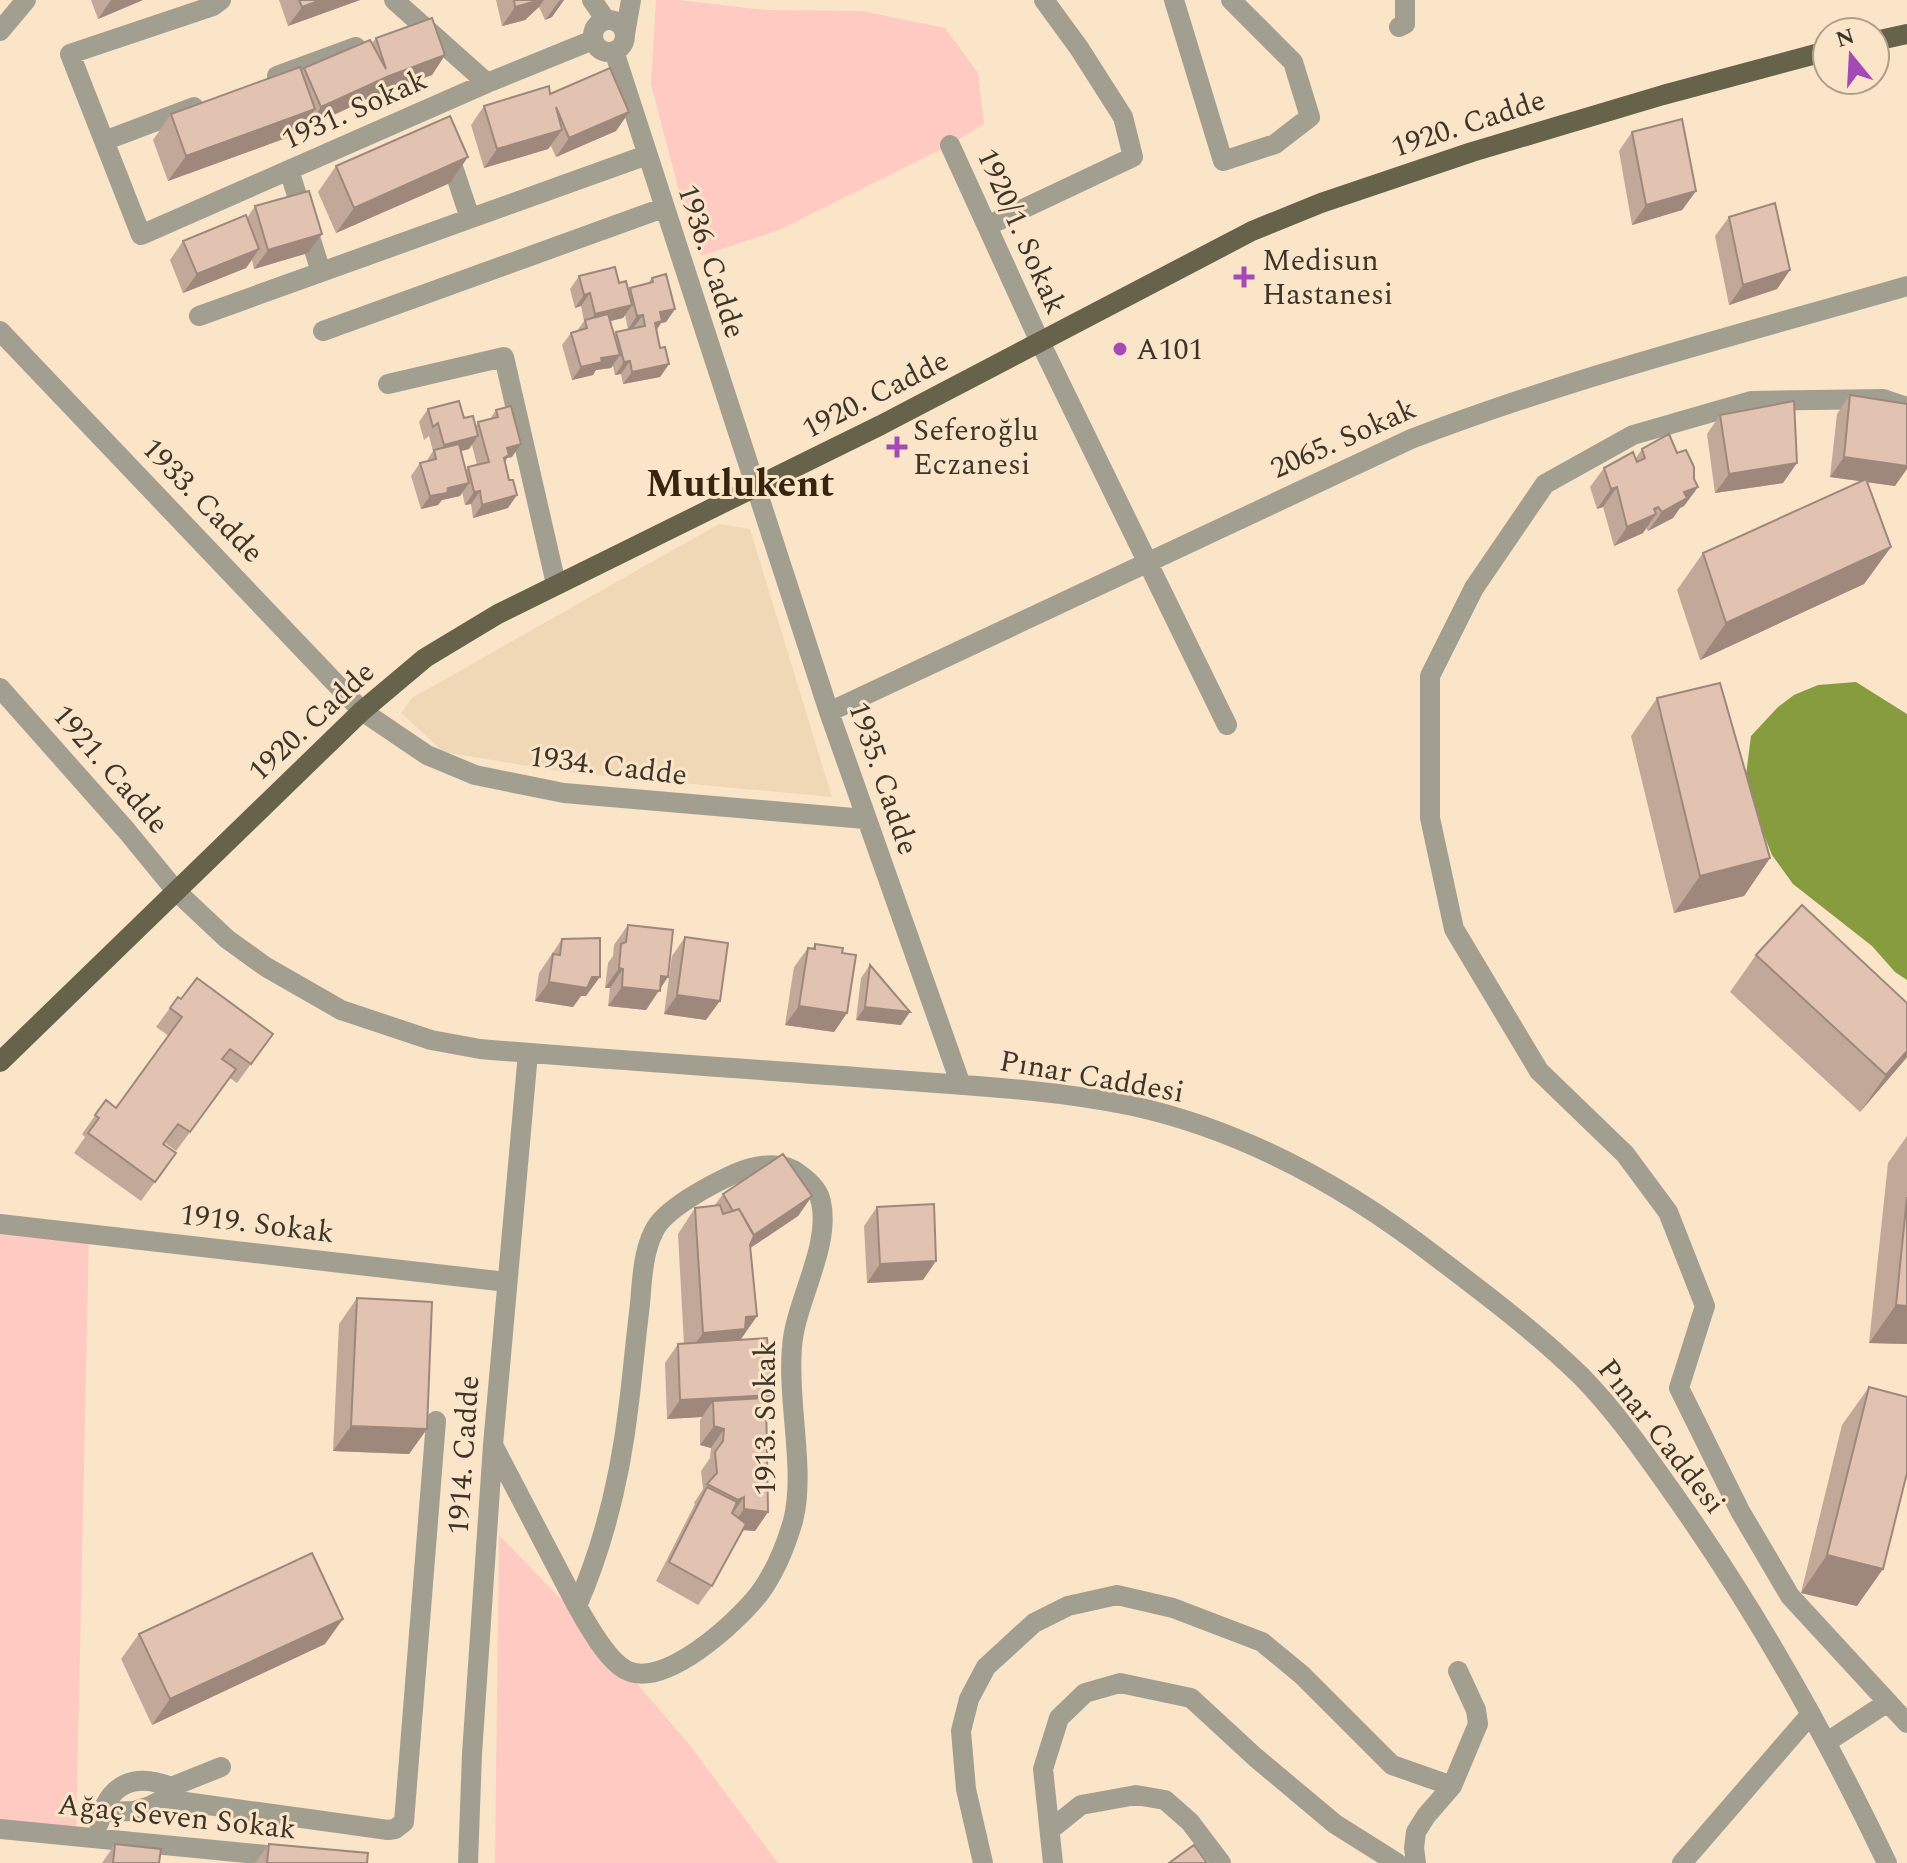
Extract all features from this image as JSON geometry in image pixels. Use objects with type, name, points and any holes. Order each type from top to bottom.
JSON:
[{"type":"main road","name":"1920. Cadde","points":[[0,1062],[362,711],[447,644],[556,584],[754,489],[1252,231],[1321,203],[1545,130],[1811,55]]},
{"type":"street","points":[[0,31],[26,0]]},
{"type":"street","points":[[214,100],[104,141],[70,54],[213,6],[221,0]]},
{"type":"street","points":[[394,0],[412,27],[487,83]]},
{"type":"street","points":[[592,0],[606,20]]},
{"type":"street","name":"1936. Cadde","points":[[631,0],[619,43],[647,155],[754,489]]},
{"type":"street","points":[[987,226],[1133,157],[1123,117],[1044,0]]},
{"type":"street","points":[[1174,0],[1223,161],[1275,144],[1310,117],[1293,62],[1231,0]]},
{"type":"street","points":[[1399,27],[1405,24],[1405,0]]},
{"type":"street","points":[[606,20],[616,21],[619,43],[599,49],[593,40],[597,25],[606,20]]},
{"type":"street","points":[[258,83],[375,40]]},
{"type":"street","name":"1931. Sokak","points":[[104,141],[141,235],[289,170],[438,121],[487,83],[593,40]]},
{"type":"street","points":[[438,121],[470,218]]},
{"type":"street","name":"1920/1. Sokak","points":[[950,145],[1040,342],[1227,725]]},
{"type":"street","points":[[199,316],[647,155]]},
{"type":"street","points":[[289,170],[321,272]]},
{"type":"street","points":[[323,331],[663,208]]},
{"type":"street","name":"2065. Sokak","points":[[829,712],[1360,462],[1476,414],[1598,374],[1907,286]]},
{"type":"street","name":"1933. Cadde","points":[[2,338],[362,711]]},
{"type":"street","points":[[388,384],[504,357],[556,584]]},
{"type":"street","points":[[1907,407],[1883,399],[1751,401],[1633,435],[1545,484],[1474,588],[1430,676],[1430,818],[1454,929],[1539,1071],[1625,1154],[1668,1212],[1705,1306],[1679,1388],[1740,1511],[1790,1596],[1907,1723]]},
{"type":"street","name":"1935. Cadde","points":[[754,489],[865,819],[961,1085]]},
{"type":"street","name":"1921. Cadde","points":[[2,695],[126,830],[176,891]]},
{"type":"street","name":"1934. Cadde","points":[[362,711],[427,755],[475,775],[578,795],[865,819]]},
{"type":"street","name":"Pınar Caddesi","points":[[176,891],[227,939],[266,967],[341,1010],[431,1040],[480,1049],[961,1085],[1088,1099],[1177,1118],[1267,1151],[1314,1175],[1421,1244],[1531,1331],[1583,1379],[1626,1427],[1756,1618],[1827,1742],[1887,1863]]},
{"type":"street","name":"1914. Cadde","points":[[468,1863],[472,1754],[493,1445],[528,1053]]},
{"type":"street","name":"1913. Sokak","points":[[493,1445],[577,1606],[601,1644],[626,1670],[646,1674],[667,1670],[689,1657],[759,1594],[776,1565],[793,1520],[797,1489],[791,1405],[792,1342],[823,1221],[821,1200],[812,1185],[795,1170],[772,1165],[748,1168],[691,1198],[654,1228],[642,1283],[624,1445],[615,1490],[596,1558],[577,1606]]},
{"type":"street","name":"1919. Sokak","points":[[0,1224],[507,1282]]},
{"type":"street","points":[[95,1839],[109,1795],[126,1784],[145,1781],[168,1793],[388,1830],[404,1822],[436,1421]]},
{"type":"street","points":[[983,1863],[966,1789],[961,1731],[969,1699],[986,1667],[1034,1623],[1068,1606],[1117,1595],[1173,1608],[1262,1642],[1302,1675],[1392,1765],[1452,1786]]},
{"type":"street","points":[[1416,1863],[1416,1832],[1452,1786],[1478,1724],[1476,1710],[1458,1671]]},
{"type":"street","points":[[1053,1863],[1043,1769],[1059,1718],[1085,1693],[1120,1683],[1191,1698],[1335,1824],[1397,1863]]},
{"type":"street","points":[[1827,1742],[1888,1702]]},
{"type":"street","points":[[1682,1863],[1811,1714]]},
{"type":"street","points":[[102,1812],[134,1811],[221,1767]]},
{"type":"street","points":[[1050,1830],[1081,1805],[1136,1795],[1165,1800],[1190,1822],[1221,1863]]},
{"type":"street","name":"Ağaç Seven Sokak","points":[[0,1829],[95,1839],[191,1855],[301,1858]]},
{"type":"shaded area","points":[[656,0],[765,10],[862,11],[945,28],[978,73],[984,124],[950,145],[779,230],[701,256],[678,187],[651,84]]},
{"type":"shaded area","points":[[719,524],[750,529],[832,797],[564,772],[444,752],[401,713],[412,698]]},
{"type":"shaded area","points":[[1856,682],[1907,714],[1907,980],[1895,972],[1872,946],[1793,884],[1772,855],[1756,815],[1746,775],[1751,736],[1778,707],[1794,695],[1818,685]]},
{"type":"shaded area","points":[[0,1224],[89,1234],[76,1836],[0,1829]]},
{"type":"shaded area","points":[[499,1535],[591,1630],[688,1743],[778,1863],[495,1863]]},
{"type":"building","points":[[299,0],[321,0],[302,7]]},
{"type":"building","points":[[514,0],[540,0],[515,7]]},
{"type":"building","points":[[432,18],[445,55],[321,107],[304,68],[370,40],[386,69],[376,38]]},
{"type":"building","points":[[300,67],[315,109],[186,156],[171,114]]},
{"type":"building","points":[[610,68],[629,112],[569,138],[556,107],[562,130],[497,149],[484,106],[549,86],[550,94]]},
{"type":"building","points":[[450,116],[468,157],[354,208],[336,166]]},
{"type":"building","points":[[1682,119],[1696,191],[1646,205],[1632,132]]},
{"type":"building","points":[[309,191],[322,234],[268,250],[255,206]]},
{"type":"building","points":[[1775,203],[1790,270],[1743,285],[1729,217]]},
{"type":"building","points":[[246,215],[259,249],[197,274],[183,241]]},
{"type":"building","points":[[615,267],[619,283],[626,281],[632,305],[595,314],[590,293],[584,295],[579,276]]},
{"type":"building","points":[[666,274],[675,309],[660,312],[662,321],[655,323],[660,348],[665,347],[669,364],[632,372],[630,361],[624,362],[616,332],[645,326],[643,315],[637,316],[630,288],[653,282],[652,278]]},
{"type":"building","points":[[608,314],[620,355],[601,358],[602,362],[581,367],[571,333],[587,328],[585,320]]},
{"type":"building","points":[[1850,395],[1907,404],[1907,466],[1844,457]]},
{"type":"building","points":[[459,401],[464,418],[473,416],[478,436],[444,445],[438,423],[433,427],[428,409]]},
{"type":"building","points":[[1794,401],[1797,463],[1729,474],[1720,415]]},
{"type":"building","points":[[511,406],[521,444],[507,448],[509,455],[504,458],[509,480],[513,480],[517,495],[482,505],[480,491],[474,492],[468,467],[489,462],[478,422],[498,417],[496,410]]},
{"type":"building","points":[[1669,434],[1677,453],[1686,450],[1698,487],[1684,492],[1687,498],[1662,512],[1658,507],[1654,509],[1656,514],[1627,527],[1617,487],[1611,489],[1604,468],[1633,452],[1637,462],[1645,458],[1642,449]]},
{"type":"building","points":[[459,444],[469,483],[448,488],[447,493],[430,496],[420,463],[436,459],[434,450]]},
{"type":"building","points":[[1866,479],[1891,547],[1726,623],[1703,553]]},
{"type":"building","points":[[1720,683],[1770,858],[1700,876],[1657,698]]},
{"type":"building","points":[[1802,905],[1907,1003],[1907,1051],[1886,1075],[1756,955]]},
{"type":"building","points":[[628,925],[673,930],[668,977],[661,976],[660,991],[622,987],[623,969],[619,968],[621,944],[626,942]]},
{"type":"building","points":[[685,937],[728,943],[720,1001],[677,995]]},
{"type":"building","points":[[600,938],[600,977],[592,977],[587,988],[549,982],[553,954],[560,955],[562,939]]},
{"type":"building","points":[[815,944],[843,948],[842,953],[856,955],[847,1013],[799,1006],[808,948],[815,949]]},
{"type":"building","points":[[870,965],[910,1012],[865,1007]]},
{"type":"building","points":[[197,978],[273,1034],[251,1064],[230,1049],[222,1059],[236,1069],[190,1132],[178,1124],[163,1144],[176,1153],[155,1182],[88,1133],[99,1118],[95,1115],[106,1100],[116,1108],[182,1017],[170,1008]]},
{"type":"building","points":[[783,1154],[812,1196],[754,1235],[739,1209],[733,1211],[723,1194]]},
{"type":"building","points":[[1907,1197],[1907,1306],[1896,1305]]},
{"type":"building","points":[[934,1204],[936,1261],[880,1264],[877,1207]]},
{"type":"building","points":[[720,1205],[723,1214],[739,1209],[754,1236],[750,1245],[757,1316],[746,1317],[745,1329],[703,1333],[695,1208]]},
{"type":"building","points":[[357,1298],[432,1302],[427,1429],[351,1426]]},
{"type":"building","points":[[767,1338],[772,1395],[680,1400],[678,1344]]},
{"type":"building","points":[[1869,1387],[1907,1397],[1907,1473],[1883,1569],[1827,1555]]},
{"type":"building","points":[[766,1398],[768,1512],[744,1509],[744,1497],[738,1500],[707,1484],[717,1473],[715,1452],[723,1441],[724,1429],[714,1426],[713,1401]]},
{"type":"building","points":[[707,1487],[737,1502],[732,1513],[746,1524],[712,1586],[669,1562]]},
{"type":"building","points":[[312,1553],[343,1619],[170,1699],[139,1634]]},
{"type":"building","points":[[115,1844],[161,1849],[159,1863],[113,1863]]},
{"type":"building","points":[[269,1844],[368,1853],[367,1863],[267,1863]]},
{"type":"building","points":[[1194,1845],[1207,1863],[1169,1863]]},
{"type":"place","name":"Medisun Hastanesi","points":[[1244,277]]},
{"type":"place","name":"A101","points":[[1120,349]]},
{"type":"place","name":"Seferoğlu Eczanesi","points":[[897,447]]},
{"type":"district","name":"Mutlukent","points":[[740,483]]}]
